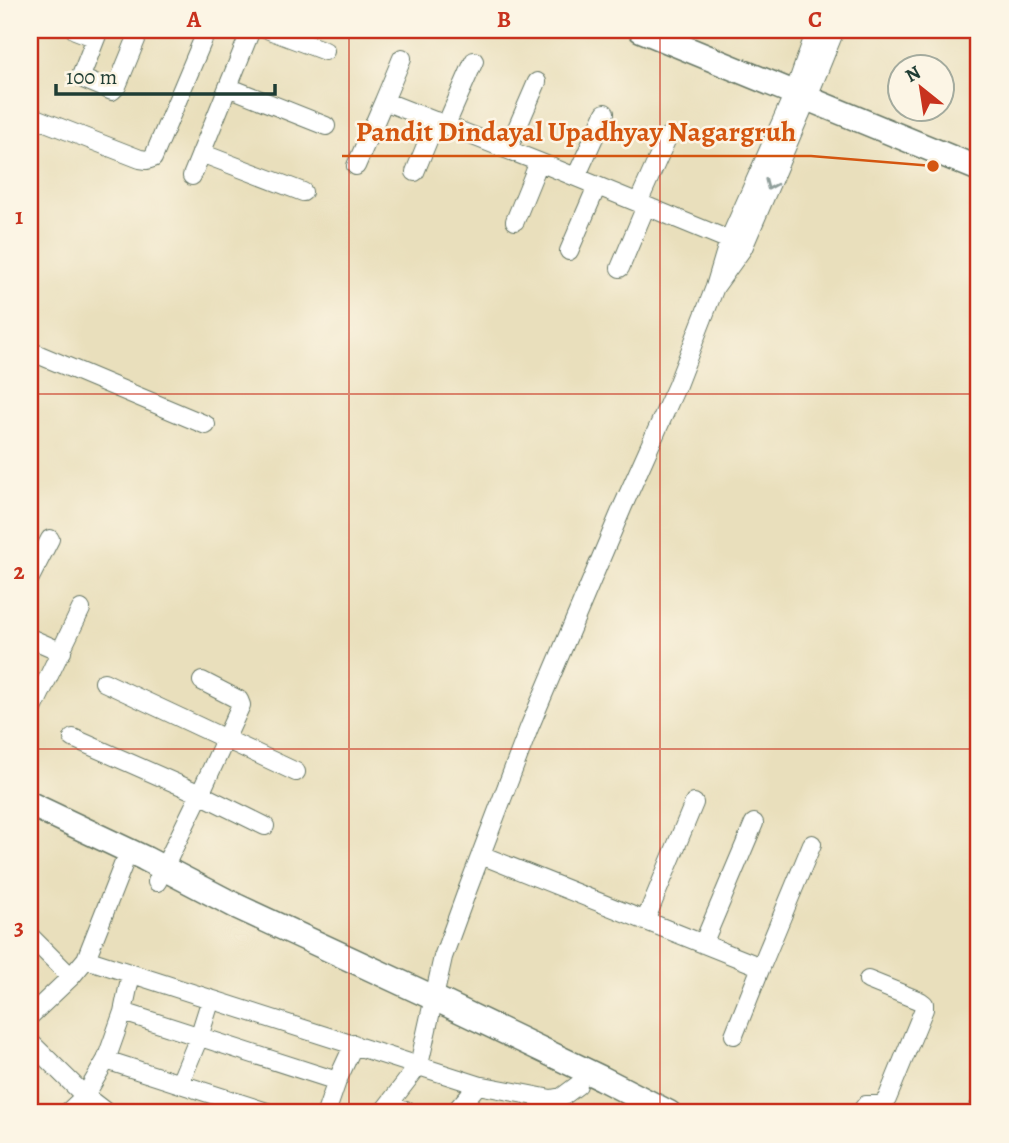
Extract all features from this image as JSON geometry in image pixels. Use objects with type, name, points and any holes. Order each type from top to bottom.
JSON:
[{"type":"street","points":[[75,30],[97,34],[81,76],[112,91],[117,86],[140,30]]},
{"type":"street","points":[[30,116],[141,159],[153,158],[206,30]]},
{"type":"street","points":[[191,176],[251,30]]},
{"type":"street","points":[[269,30],[325,51]]},
{"type":"street","points":[[640,30],[979,151]]},
{"type":"street","points":[[682,30],[803,89],[979,169]]},
{"type":"street","points":[[803,89],[816,30]]},
{"type":"street","points":[[411,1113],[385,1109],[419,1065],[443,957],[529,728],[677,386],[715,287],[803,89],[835,30]]},
{"type":"street","points":[[356,166],[402,58]]},
{"type":"street","points":[[415,173],[474,61]]},
{"type":"street","points":[[508,149],[537,82]]},
{"type":"street","points":[[228,87],[326,126]]},
{"type":"street","points":[[384,101],[540,162],[736,244]]},
{"type":"street","points":[[576,177],[604,113]]},
{"type":"street","points":[[620,268],[667,136]]},
{"type":"street","points":[[201,153],[303,192]]},
{"type":"street","points":[[515,221],[540,162]]},
{"type":"street","points":[[569,251],[597,186]]},
{"type":"street","points":[[30,351],[206,425]]},
{"type":"street","points":[[30,578],[50,538]]},
{"type":"street","points":[[30,713],[81,609]]},
{"type":"street","points":[[30,638],[61,652]]},
{"type":"street","points":[[160,875],[241,702],[202,681]]},
{"type":"street","points":[[104,682],[296,772]]},
{"type":"street","points":[[73,738],[265,826]]},
{"type":"street","points":[[645,921],[694,803]]},
{"type":"street","points":[[30,804],[160,875],[433,1004],[601,1078],[669,1113]]},
{"type":"street","points":[[30,821],[123,865],[160,875]]},
{"type":"street","points":[[703,944],[754,823]]},
{"type":"street","points":[[734,1035],[812,844]]},
{"type":"street","points":[[481,855],[761,967]]},
{"type":"street","points":[[30,1016],[86,959],[123,865]]},
{"type":"street","points":[[30,936],[71,977]]},
{"type":"street","points":[[86,959],[478,1084],[551,1099],[562,1097],[578,1085]]},
{"type":"street","points":[[67,1113],[85,1096],[106,1060],[123,1012],[131,974]]},
{"type":"street","points":[[860,1113],[866,1105],[880,1105],[887,1099],[924,1009],[920,1000],[868,980]]},
{"type":"street","points":[[180,1083],[211,999]]},
{"type":"street","points":[[433,1004],[578,1085],[640,1113]]},
{"type":"street","points":[[123,1012],[337,1081]]},
{"type":"street","points":[[30,1042],[85,1096],[107,1113]]},
{"type":"street","points":[[326,1113],[354,1044]]},
{"type":"street","points":[[106,1060],[270,1113]]},
{"type":"street","points":[[454,1113],[478,1084]]},
{"type":"street","points":[[976,1113],[979,1107]]},
{"type":"place","name":"Pandit Dindayal Upadhyay Nagargruh","points":[[933,166]]}]
